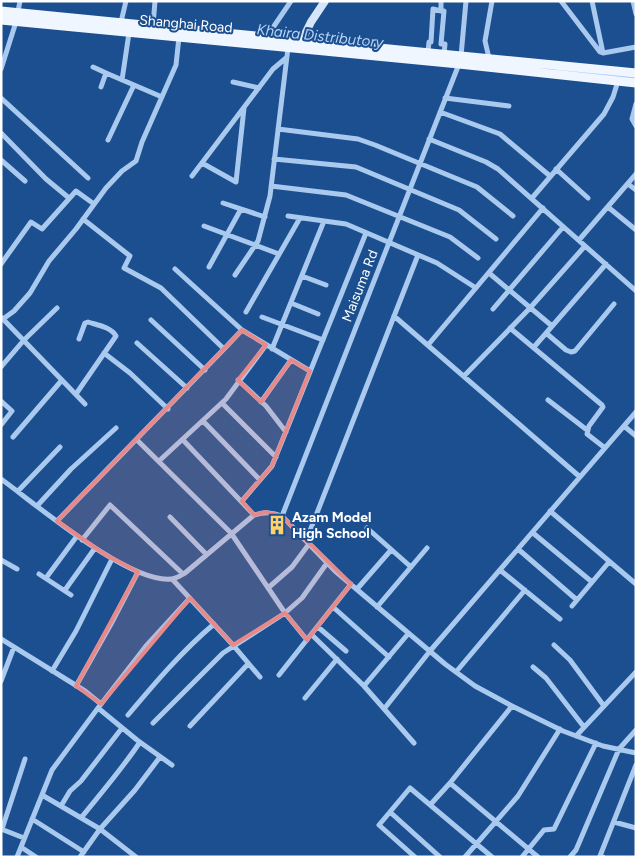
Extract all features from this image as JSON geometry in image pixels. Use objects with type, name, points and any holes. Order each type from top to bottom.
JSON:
[{"type":"main road","name":"Shanghai Road","points":[[1,11],[17,17],[129,33],[288,48],[300,44],[428,52],[444,54],[460,60],[489,58],[615,76],[636,83]]},
{"type":"main road","name":"Shanghai Road","points":[[1,20],[17,17],[121,22],[270,37],[300,44],[615,76],[636,73]]},
{"type":"street","points":[[1,69],[20,1]]},
{"type":"street","points":[[121,22],[126,1]]},
{"type":"street","points":[[153,26],[155,1]]},
{"type":"street","points":[[270,37],[270,32],[291,1]]},
{"type":"street","points":[[300,44],[325,1]]},
{"type":"street","points":[[436,1],[438,10]]},
{"type":"street","points":[[438,10],[441,1]]},
{"type":"street","name":"Maisuma Rd","points":[[282,516],[460,60],[466,1]]},
{"type":"street","points":[[489,58],[486,41],[492,1]]},
{"type":"street","points":[[561,1],[600,52],[636,47]]},
{"type":"street","points":[[592,1],[603,53]]},
{"type":"street","points":[[633,1],[636,14]]},
{"type":"street","points":[[428,52],[429,42],[431,42],[433,9],[444,11],[441,44]]},
{"type":"street","points":[[122,80],[129,33]]},
{"type":"street","points":[[85,404],[2,319],[14,311],[30,293],[49,261],[94,204],[122,171],[136,161],[142,142],[176,65],[179,37]]},
{"type":"street","points":[[431,42],[445,44],[444,54]]},
{"type":"street","points":[[234,275],[256,245],[264,217],[271,186],[288,48]]},
{"type":"street","points":[[192,176],[273,69],[286,58]]},
{"type":"street","points":[[93,67],[162,97]]},
{"type":"street","points":[[101,86],[106,73]]},
{"type":"street","points":[[532,198],[604,114],[613,97],[615,76]]},
{"type":"street","points":[[233,82],[258,88]]},
{"type":"street","points":[[108,140],[134,85]]},
{"type":"street","points":[[1,98],[88,178]]},
{"type":"street","points":[[445,98],[509,106]]},
{"type":"street","points":[[636,104],[632,118],[636,126]]},
{"type":"street","points":[[202,163],[236,182],[244,107]]},
{"type":"street","points":[[440,112],[500,134],[550,176]]},
{"type":"street","points":[[278,129],[358,139],[477,187],[512,216]]},
{"type":"street","points":[[1,132],[46,179],[69,198]]},
{"type":"street","points":[[430,139],[498,169],[636,291]]},
{"type":"street","points":[[1,160],[25,181]]},
{"type":"street","points":[[274,160],[356,168],[459,210],[496,239]]},
{"type":"street","points":[[556,169],[588,198]]},
{"type":"street","points":[[579,240],[636,174]]},
{"type":"street","points":[[628,184],[636,190]]},
{"type":"street","points":[[271,186],[346,196],[450,237],[478,258]]},
{"type":"street","points":[[1,264],[32,222],[42,229],[76,191],[94,204]]},
{"type":"street","points":[[224,203],[264,217]]},
{"type":"street","points":[[608,207],[636,230]]},
{"type":"street","points":[[428,345],[543,208]]},
{"type":"street","points":[[210,267],[241,209]]},
{"type":"street","points":[[288,216],[346,224],[448,268],[476,288]]},
{"type":"street","points":[[246,312],[300,218]]},
{"type":"street","points":[[83,219],[130,256],[124,268],[161,288],[224,350]]},
{"type":"street","points":[[272,349],[324,221]]},
{"type":"street","points":[[204,226],[279,254]]},
{"type":"street","points":[[493,308],[563,227]]},
{"type":"street","points":[[242,501],[272,466],[366,233]]},
{"type":"street","points":[[464,376],[530,308],[585,246]]},
{"type":"street","points":[[268,588],[292,568],[307,542],[418,254]]},
{"type":"street","points":[[534,347],[606,264]]},
{"type":"street","points":[[175,269],[242,330],[310,371]]},
{"type":"street","points":[[489,273],[552,326]]},
{"type":"street","points":[[302,276],[326,286]]},
{"type":"street","points":[[291,303],[318,314]]},
{"type":"street","points":[[546,333],[566,350],[575,351],[614,304]]},
{"type":"street","points":[[1,367],[24,340],[57,308]]},
{"type":"street","points":[[394,316],[580,477]]},
{"type":"street","points":[[262,317],[323,340]]},
{"type":"street","points":[[151,320],[205,370]]},
{"type":"street","points":[[76,394],[116,336],[114,332],[106,328],[85,323],[79,339]]},
{"type":"street","points":[[510,328],[602,405],[603,407],[587,430]]},
{"type":"street","points":[[57,521],[168,409],[242,330]]},
{"type":"street","points":[[137,343],[187,388]]},
{"type":"street","points":[[159,462],[222,403],[266,344]]},
{"type":"street","points":[[104,353],[130,373],[168,409]]},
{"type":"street","points":[[260,402],[291,360]]},
{"type":"street","points":[[13,437],[62,380]]},
{"type":"street","points":[[238,380],[286,432]]},
{"type":"street","points":[[548,400],[587,430],[587,434],[605,448]]},
{"type":"street","points":[[1,402],[12,411],[1,425]]},
{"type":"street","points":[[222,403],[276,457]]},
{"type":"street","points":[[384,709],[430,651],[636,412]]},
{"type":"street","points":[[202,421],[260,480]]},
{"type":"street","points":[[624,426],[636,436]]},
{"type":"street","points":[[37,506],[71,469],[116,428]]},
{"type":"street","points":[[137,440],[231,533],[285,613],[307,640]]},
{"type":"street","points":[[183,440],[254,515]]},
{"type":"street","points":[[18,491],[60,447]]},
{"type":"street","points":[[1,478],[79,538],[138,572],[157,578],[173,580],[183,574],[254,515],[265,512],[282,516],[327,563],[357,590],[408,634],[476,686],[512,706],[576,736],[619,750],[636,753]]},
{"type":"street","points":[[46,578],[79,538],[110,505],[183,574]]},
{"type":"street","points":[[550,512],[636,584]]},
{"type":"street","points":[[170,517],[206,554]]},
{"type":"street","points":[[367,528],[411,567]]},
{"type":"street","points":[[533,532],[592,582]]},
{"type":"street","points":[[65,590],[95,548]]},
{"type":"street","points":[[377,607],[426,548]]},
{"type":"street","points":[[518,549],[577,600]]},
{"type":"street","points":[[357,590],[391,550]]},
{"type":"street","points":[[52,671],[76,631],[112,558]]},
{"type":"street","points":[[2,562],[17,569]]},
{"type":"street","points":[[572,606],[610,562]]},
{"type":"street","points":[[153,723],[223,653],[285,613],[302,598],[327,563]]},
{"type":"street","points":[[500,570],[560,619]]},
{"type":"street","points":[[76,686],[112,624],[138,572]]},
{"type":"street","points":[[39,574],[71,595]]},
{"type":"street","points":[[173,580],[260,677]]},
{"type":"street","points":[[279,675],[351,584]]},
{"type":"street","points":[[456,672],[525,590]]},
{"type":"street","points":[[17,857],[52,770],[146,646],[190,598]]},
{"type":"street","points":[[333,607],[389,657]]},
{"type":"street","points":[[128,715],[157,681],[214,624]]},
{"type":"street","points":[[318,627],[346,651]]},
{"type":"street","points":[[312,634],[364,686],[414,743]]},
{"type":"street","points":[[364,686],[408,634]]},
{"type":"street","points":[[1,639],[76,686],[122,728],[172,765]]},
{"type":"street","points":[[554,646],[570,660],[604,706]]},
{"type":"street","points":[[1,681],[14,647]]},
{"type":"street","points":[[305,698],[337,659]]},
{"type":"street","points":[[190,726],[248,664]]},
{"type":"street","points":[[533,667],[546,678],[584,727]]},
{"type":"street","points":[[576,736],[636,672]]},
{"type":"street","points":[[430,805],[512,706]]},
{"type":"street","points":[[61,806],[70,791],[82,781],[122,728]]},
{"type":"street","points":[[466,857],[518,796],[560,729]]},
{"type":"street","points":[[570,857],[576,850],[619,750],[636,730]]},
{"type":"street","points":[[82,818],[140,742]]},
{"type":"street","points":[[522,857],[544,830],[554,829],[596,743]]},
{"type":"street","points":[[32,819],[82,854],[100,829],[135,790],[160,757]]},
{"type":"street","points":[[24,838],[2,829],[25,759]]},
{"type":"street","points":[[603,857],[600,856],[636,765]]},
{"type":"street","points":[[450,783],[538,857]]},
{"type":"street","points":[[415,857],[380,825],[410,788],[492,857]]},
{"type":"street","points":[[42,795],[100,829],[136,857]]},
{"type":"street","points":[[390,812],[440,857]]},
{"type":"street","points":[[614,822],[636,828]]},
{"type":"street","points":[[21,847],[36,857]]},
{"type":"highlighted area","points":[[242,330],[266,345],[238,380],[261,402],[291,360],[310,371],[272,466],[242,501],[254,515],[265,512],[282,516],[351,584],[307,640],[285,613],[233,645],[190,598],[101,704],[76,686],[138,572],[104,554],[57,521]]},
{"type":"waterway","name":"Khaira Distributory","points":[[1,15],[24,18]]},
{"type":"waterway","name":"Khaira Distributory","points":[[556,70],[636,78]]},
{"type":"place","name":"Azam Model High School","points":[[277,525]]}]
